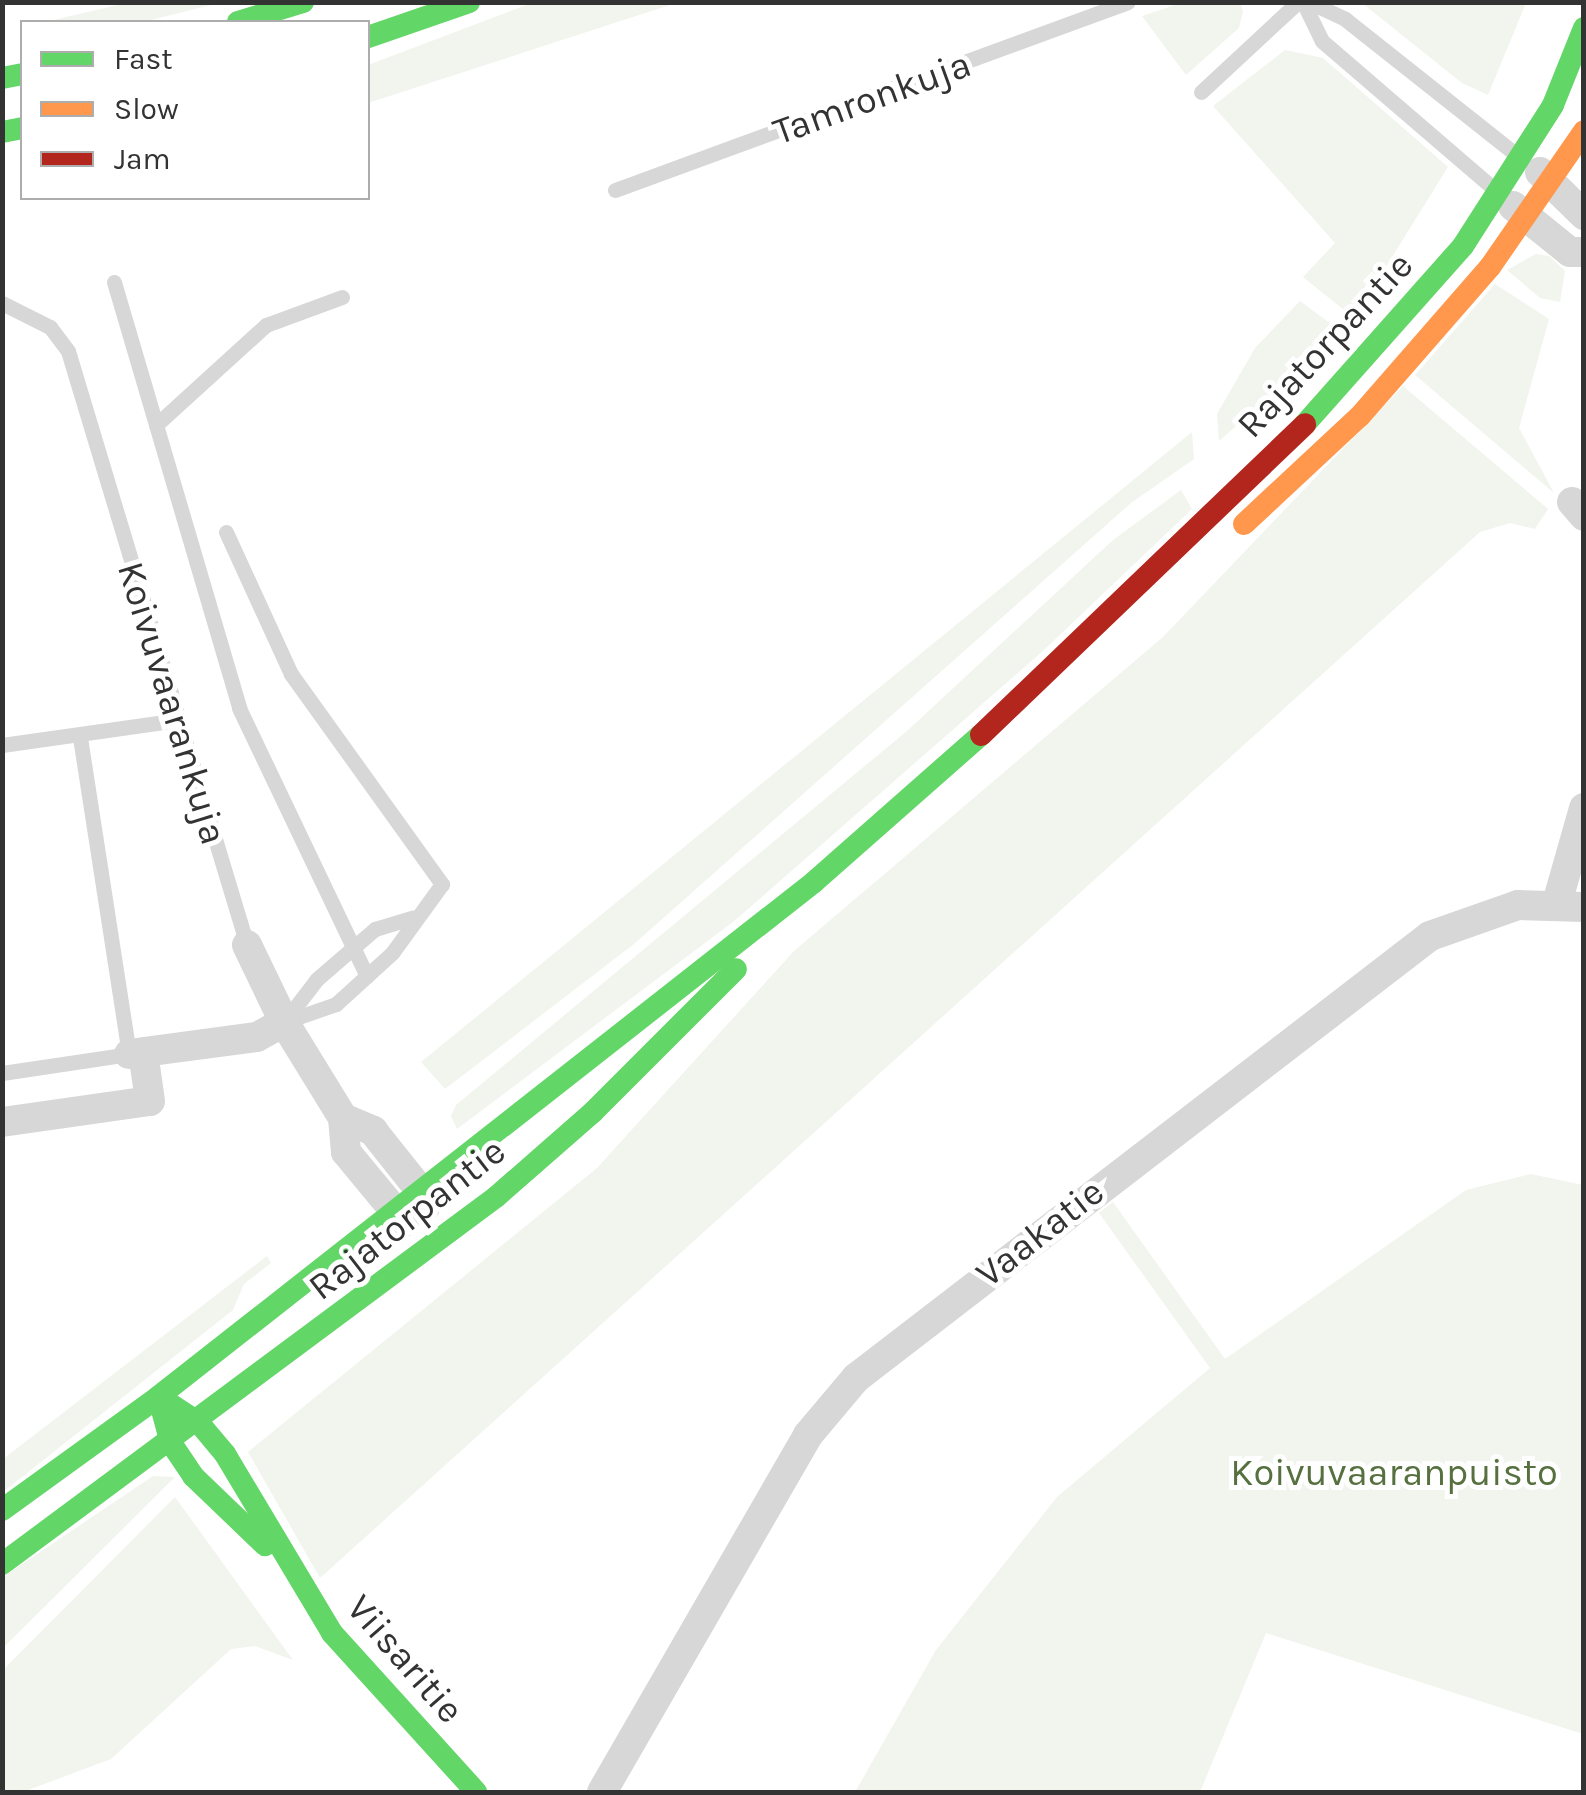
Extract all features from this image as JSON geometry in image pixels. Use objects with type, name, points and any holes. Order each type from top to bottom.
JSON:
[{"type":"main road","points":[[244,20],[303,2]]},
{"type":"main road","points":[[370,36],[469,2]]},
{"type":"main road","name":"Rajatorpantie","points":[[2,1510],[158,1396],[814,882],[1060,666],[1336,392],[1500,194],[1553,105],[1584,28]]},
{"type":"main road","name":"Rajatorpantie","points":[[1222,544],[1360,416],[1526,219],[1584,132]]},
{"type":"main road","name":"Rajatorpantie","points":[[1060,666],[1177,582]]},
{"type":"main road","name":"Rajatorpantie","points":[[2,1564],[200,1422],[436,1243],[593,1112],[814,882]]},
{"type":"main road","name":"Viisaritie","points":[[158,1396],[200,1422],[260,1507],[287,1566],[332,1633],[476,1792]]},
{"type":"main road","name":"Viisaritie","points":[[158,1396],[171,1442],[193,1476],[287,1566]]},
{"type":"street","points":[[1522,158],[1554,182],[1584,215]]},
{"type":"street","points":[[1500,194],[1570,252],[1584,252]]},
{"type":"street","name":"Vaakatie","points":[[602,1792],[792,1461],[856,1378],[1430,936],[1486,911],[1570,905],[1584,808]]},
{"type":"street","name":"Koivuvaarankuja","points":[[247,945],[284,1022],[342,1118],[346,1152],[391,1214],[436,1243]]},
{"type":"street","points":[[2,1122],[150,1101],[136,1053],[257,1037],[284,1022]]},
{"type":"street","name":"Koivuvaarankuja","points":[[342,1118],[373,1131],[420,1190],[436,1243]]},
{"type":"lane","name":"Tamronkuja","points":[[615,190],[1128,2]]},
{"type":"lane","points":[[1201,92],[1303,2]]},
{"type":"lane","points":[[1303,2],[1345,18],[1522,158]]},
{"type":"lane","points":[[1303,2],[1322,41],[1500,194]]},
{"type":"lane","points":[[114,282],[239,708],[367,976]]},
{"type":"lane","points":[[156,425],[266,324],[342,297]]},
{"type":"lane","name":"Koivuvaarankuja","points":[[2,303],[50,327],[68,351],[247,945]]},
{"type":"lane","points":[[226,532],[291,674],[442,884],[412,918],[392,952],[336,1004],[284,1022]]},
{"type":"lane","points":[[2,746],[177,720]]},
{"type":"lane","points":[[2,1072],[136,1053],[80,736]]},
{"type":"lane","points":[[284,1022],[317,979],[375,929],[412,918]]},
{"type":"green space","points":[[126,2],[219,3],[151,20],[54,20]]},
{"type":"green space","points":[[1184,2],[1240,3],[1243,11],[1239,28],[1186,75],[1142,16]]},
{"type":"green space","points":[[532,3],[676,3],[370,102],[370,64]]},
{"type":"green space","points":[[1362,3],[1526,3],[1488,95],[1462,83]]},
{"type":"green space","points":[[1285,50],[1323,58],[1448,167],[1354,318],[1303,277],[1335,243],[1213,106]]},
{"type":"green space","points":[[1536,254],[1549,256],[1565,271],[1560,302],[1540,298],[1507,270]]},
{"type":"green space","points":[[1495,284],[1549,319],[1519,428],[1554,493],[1415,375]]},
{"type":"green space","points":[[1300,301],[1343,333],[1219,441],[1217,414],[1255,348]]},
{"type":"green space","points":[[1403,386],[1548,509],[1535,529],[1510,523],[1480,532],[320,1578],[248,1452],[597,1168],[794,951],[1163,637]]},
{"type":"green space","points":[[1192,432],[1194,459],[1131,503],[634,944],[445,1089],[421,1062]]},
{"type":"green space","points":[[1181,490],[1192,509],[1044,650],[733,922],[457,1129],[451,1116],[456,1105],[907,731],[1113,540]]},
{"type":"green space","name":"Koivuvaaranpuisto","points":[[1531,1174],[1583,1185],[1583,1734],[1266,1633],[1200,1792],[855,1792],[936,1650],[1057,1497],[1210,1368],[1099,1213],[1113,1202],[1225,1359],[1466,1190]]},
{"type":"green space","points":[[267,1256],[271,1263],[244,1284],[233,1310],[3,1492],[3,1459]]},
{"type":"green space","points":[[153,1476],[175,1477],[3,1648],[3,1577]]},
{"type":"green space","points":[[175,1497],[293,1660],[255,1646],[231,1649],[111,1759],[23,1792],[3,1792],[3,1670]]},
{"type":"traffic: fast","points":[[244,20],[303,2]]},
{"type":"traffic: fast","points":[[370,36],[469,2]]},
{"type":"traffic: fast","points":[[1305,424],[1463,246],[1553,105],[1584,28]]},
{"type":"traffic: fast","points":[[2,78],[20,74]]},
{"type":"traffic: fast","points":[[2,132],[20,128]]},
{"type":"traffic: fast","points":[[2,1510],[158,1397],[814,882],[981,735]]},
{"type":"traffic: fast","points":[[2,1564],[496,1197],[593,1112],[736,969]]},
{"type":"traffic: fast","points":[[167,1402],[199,1423],[225,1454],[332,1633],[476,1792]]},
{"type":"traffic: fast","points":[[162,1410],[171,1443],[193,1476],[265,1545]]},
{"type":"traffic: slow","points":[[1244,524],[1360,416],[1490,267],[1584,131]]},
{"type":"traffic: jam","points":[[981,735],[1305,424]]}]
